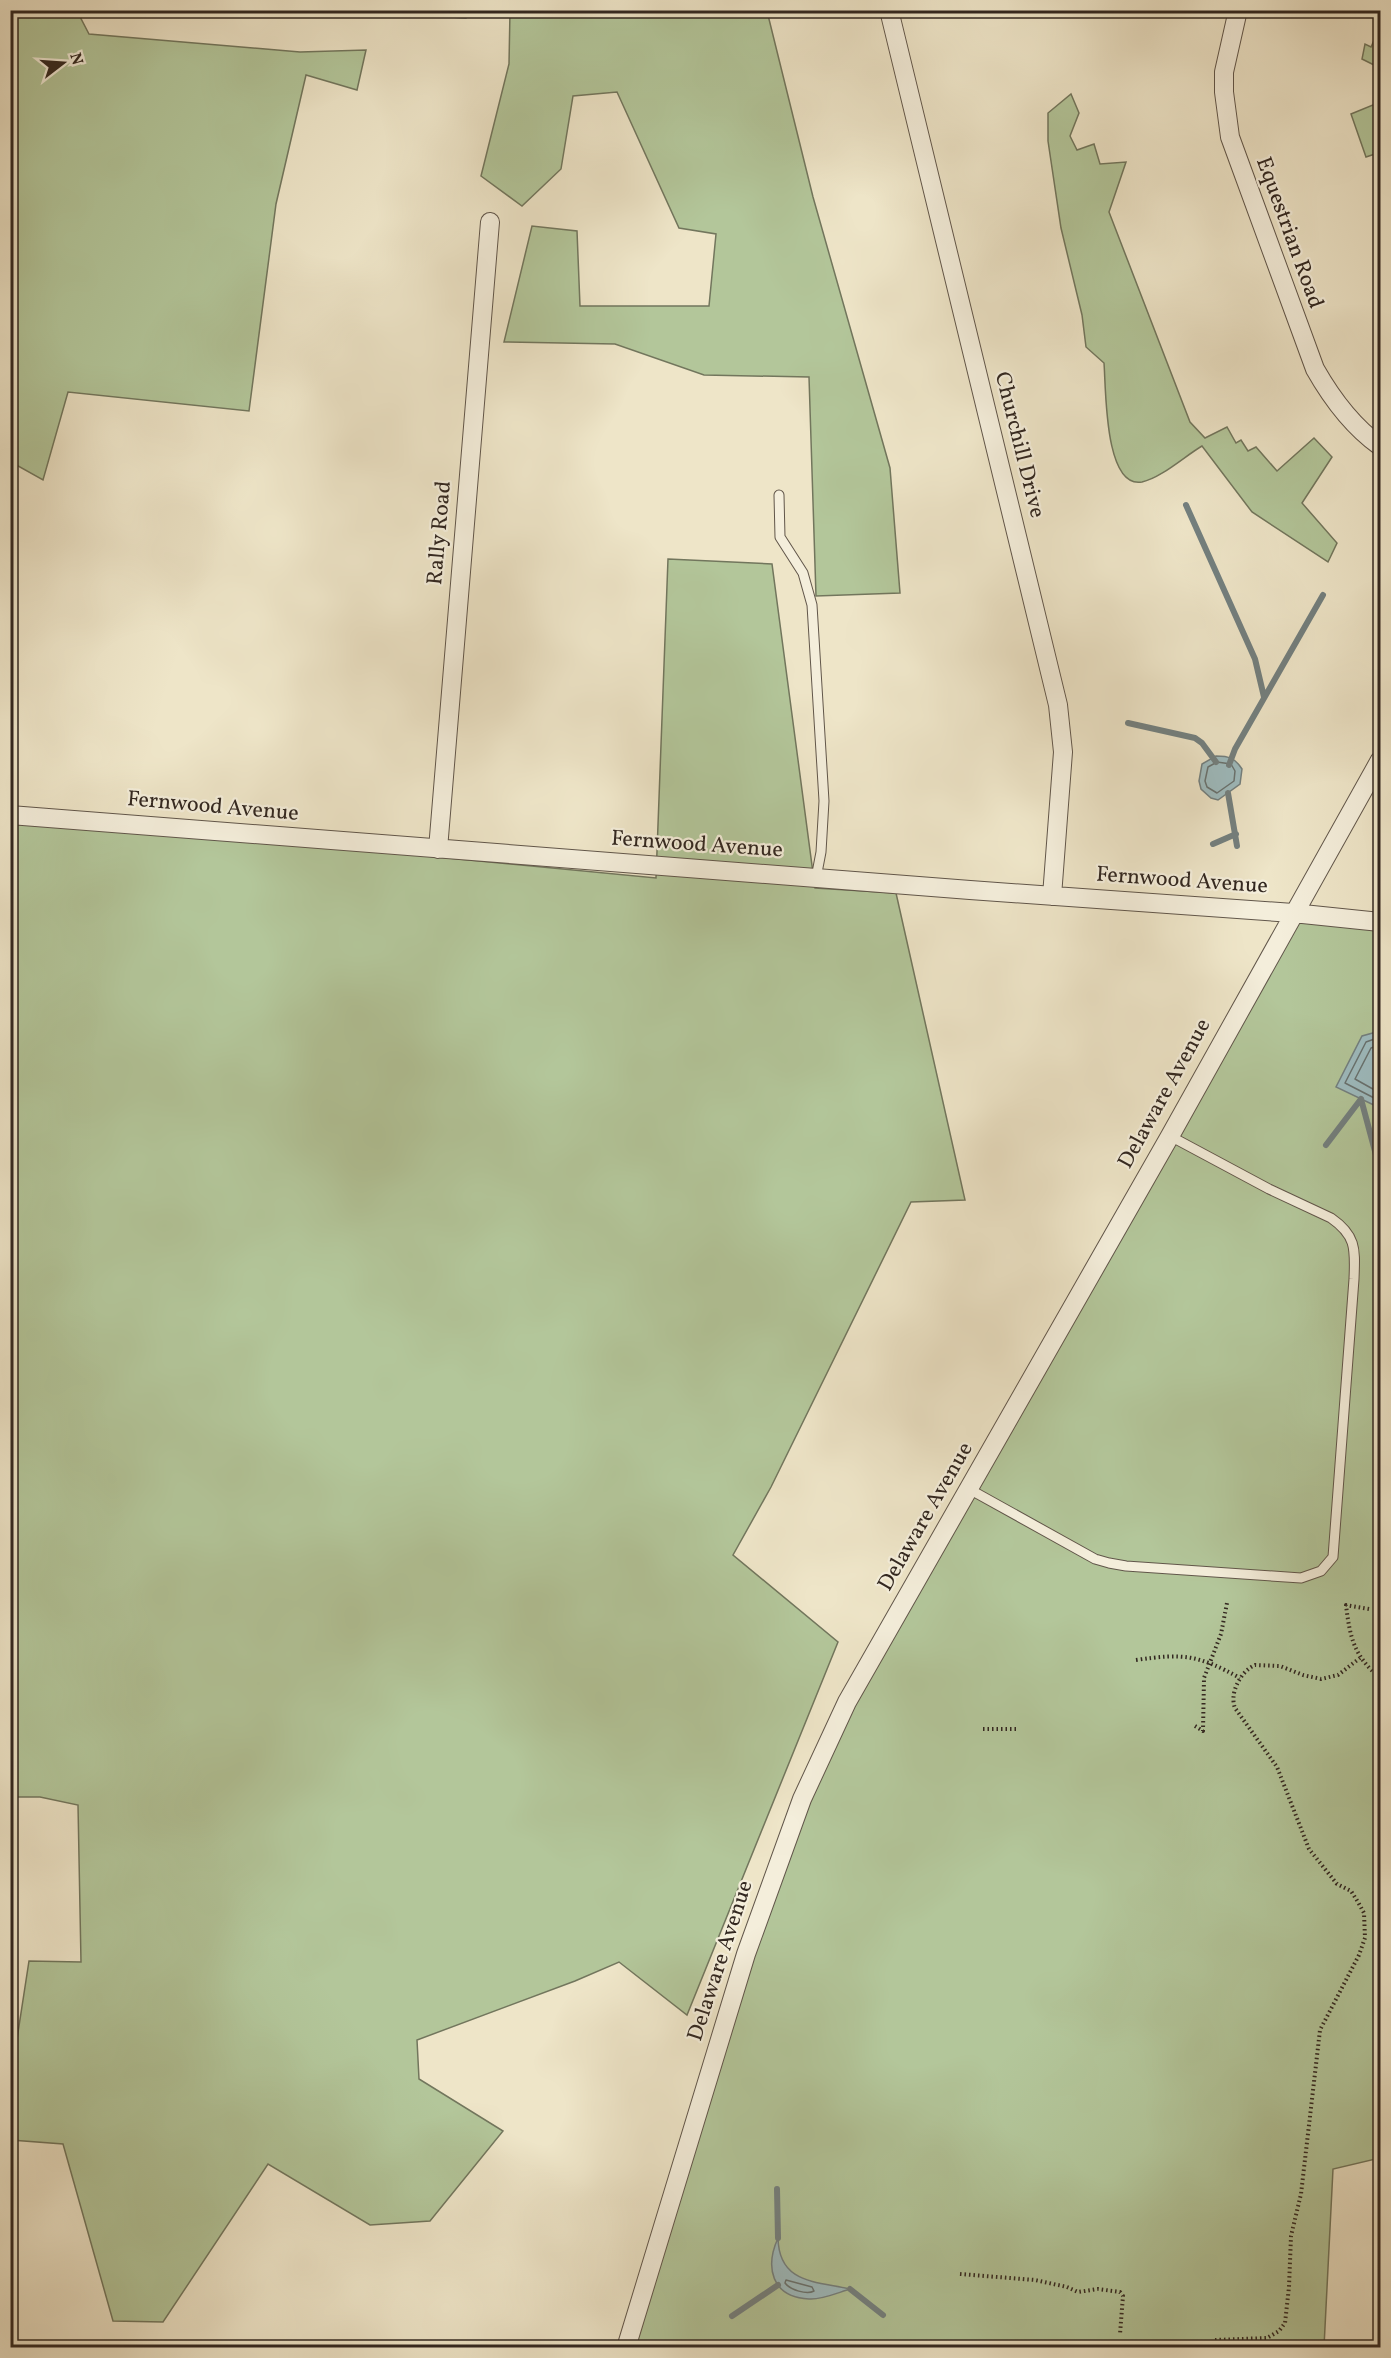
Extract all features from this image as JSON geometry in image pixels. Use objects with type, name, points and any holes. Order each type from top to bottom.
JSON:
[{"type":"street","name":"Churchill Drive","points":[[889,10],[1058,705],[1063,752],[1052,896]]},
{"type":"street","name":"Equestrian Road","points":[[1238,10],[1224,72],[1226,112],[1236,158],[1315,369],[1332,398],[1348,417],[1364,434],[1380,446]]},
{"type":"street","name":"Rally Road","points":[[438,849],[490,222]]},
{"type":"street","name":"Delaware Avenue","points":[[626,2348],[746,1954],[802,1798],[847,1702],[1170,1136],[1380,760]]},
{"type":"street","name":"Fernwood Avenue","points":[[10,815],[1293,913],[1380,922]]},
{"type":"lane","points":[[779,495],[780,537],[803,573],[812,605],[824,801],[821,852],[816,878]]},
{"type":"lane","points":[[969,1489],[1095,1559],[1118,1565],[1302,1578],[1321,1571],[1334,1557],[1354,1278],[1353,1241],[1348,1233],[1331,1218],[1269,1189],[1170,1136]]},
{"type":"path","points":[[1195,1726],[1203,1731],[1204,1678],[1221,1634],[1227,1603]]},
{"type":"path","points":[[1369,1609],[1346,1605],[1350,1635],[1360,1658],[1380,1678]]},
{"type":"path","points":[[1136,1660],[1177,1655],[1209,1661],[1240,1678]]},
{"type":"path","points":[[1215,2340],[1267,2338],[1279,2331],[1285,2323],[1289,2294],[1291,2236],[1301,2194],[1320,2030],[1365,1938],[1364,1913],[1358,1902],[1351,1891],[1337,1884],[1309,1849],[1276,1767],[1233,1705],[1240,1678],[1244,1671],[1255,1665],[1280,1666],[1303,1675],[1326,1679],[1338,1675],[1360,1658]]},
{"type":"path","points":[[983,1729],[1018,1729]]},
{"type":"path","points":[[960,2274],[1035,2280],[1067,2287],[1078,2292],[1098,2289],[1120,2292],[1123,2296],[1120,2334]]},
{"type":"green space","points":[[11,10],[77,11],[89,34],[300,52],[366,50],[357,90],[306,75],[276,204],[249,411],[68,392],[43,480],[11,462]]},
{"type":"green space","points":[[510,11],[767,11],[813,197],[890,468],[900,593],[816,596],[809,377],[704,375],[615,344],[504,342],[532,226],[577,231],[580,306],[709,306],[716,234],[679,228],[617,92],[573,96],[561,169],[522,206],[481,176],[509,64]]},
{"type":"green space","points":[[1380,27],[1380,68],[1362,59],[1365,44],[1371,47]]},
{"type":"green space","points":[[1071,94],[1079,113],[1070,136],[1077,150],[1094,144],[1100,164],[1126,162],[1109,212],[1190,422],[1205,438],[1227,427],[1236,443],[1241,440],[1248,451],[1256,447],[1277,471],[1314,438],[1332,457],[1302,503],[1337,543],[1328,562],[1252,512],[1202,446],[1149,480],[1142,482],[1130,480],[1120,470],[1110,434],[1104,363],[1086,347],[1082,315],[1061,228],[1048,141],[1048,113]]},
{"type":"green space","points":[[1380,102],[1380,166],[1375,154],[1366,157],[1351,114]]},
{"type":"green space","points":[[668,559],[772,564],[815,888],[896,893],[965,1200],[911,1202],[771,1487],[733,1555],[838,1642],[687,2015],[619,1962],[575,1981],[417,2040],[419,2079],[503,2131],[430,2221],[370,2225],[268,2164],[163,2322],[113,2321],[63,2144],[11,2140],[11,2078],[29,1961],[81,1962],[78,1805],[40,1797],[11,1797],[11,816],[656,878]]},
{"type":"green space","points":[[1293,913],[1380,922],[1380,2158],[1333,2169],[1324,2347],[627,2348],[802,1799]]},
{"type":"water","points":[[353,10],[473,11],[466,18]]},
{"type":"water","points":[[1216,756],[1231,758],[1242,769],[1240,784],[1218,800],[1211,798],[1201,789],[1199,781],[1202,764]]},
{"type":"water","points":[[1380,1031],[1380,1108],[1336,1087],[1362,1036]]},
{"type":"water","points":[[778,2238],[780,2253],[792,2272],[812,2281],[850,2289],[814,2299],[796,2297],[786,2293],[774,2279],[772,2270],[772,2259]]},
{"type":"waterway","points":[[1186,505],[1255,659],[1264,697]]},
{"type":"waterway","points":[[1229,765],[1235,749],[1323,595]]},
{"type":"waterway","points":[[1128,723],[1195,738],[1202,743],[1216,762]]},
{"type":"waterway","points":[[1228,793],[1237,846]]},
{"type":"waterway","points":[[1213,844],[1236,834]]},
{"type":"waterway","points":[[1361,1099],[1380,1170]]},
{"type":"waterway","points":[[1326,1145],[1361,1099]]},
{"type":"waterway","points":[[777,2189],[778,2238]]},
{"type":"waterway","points":[[732,2316],[778,2285]]},
{"type":"waterway","points":[[850,2289],[883,2315]]}]
